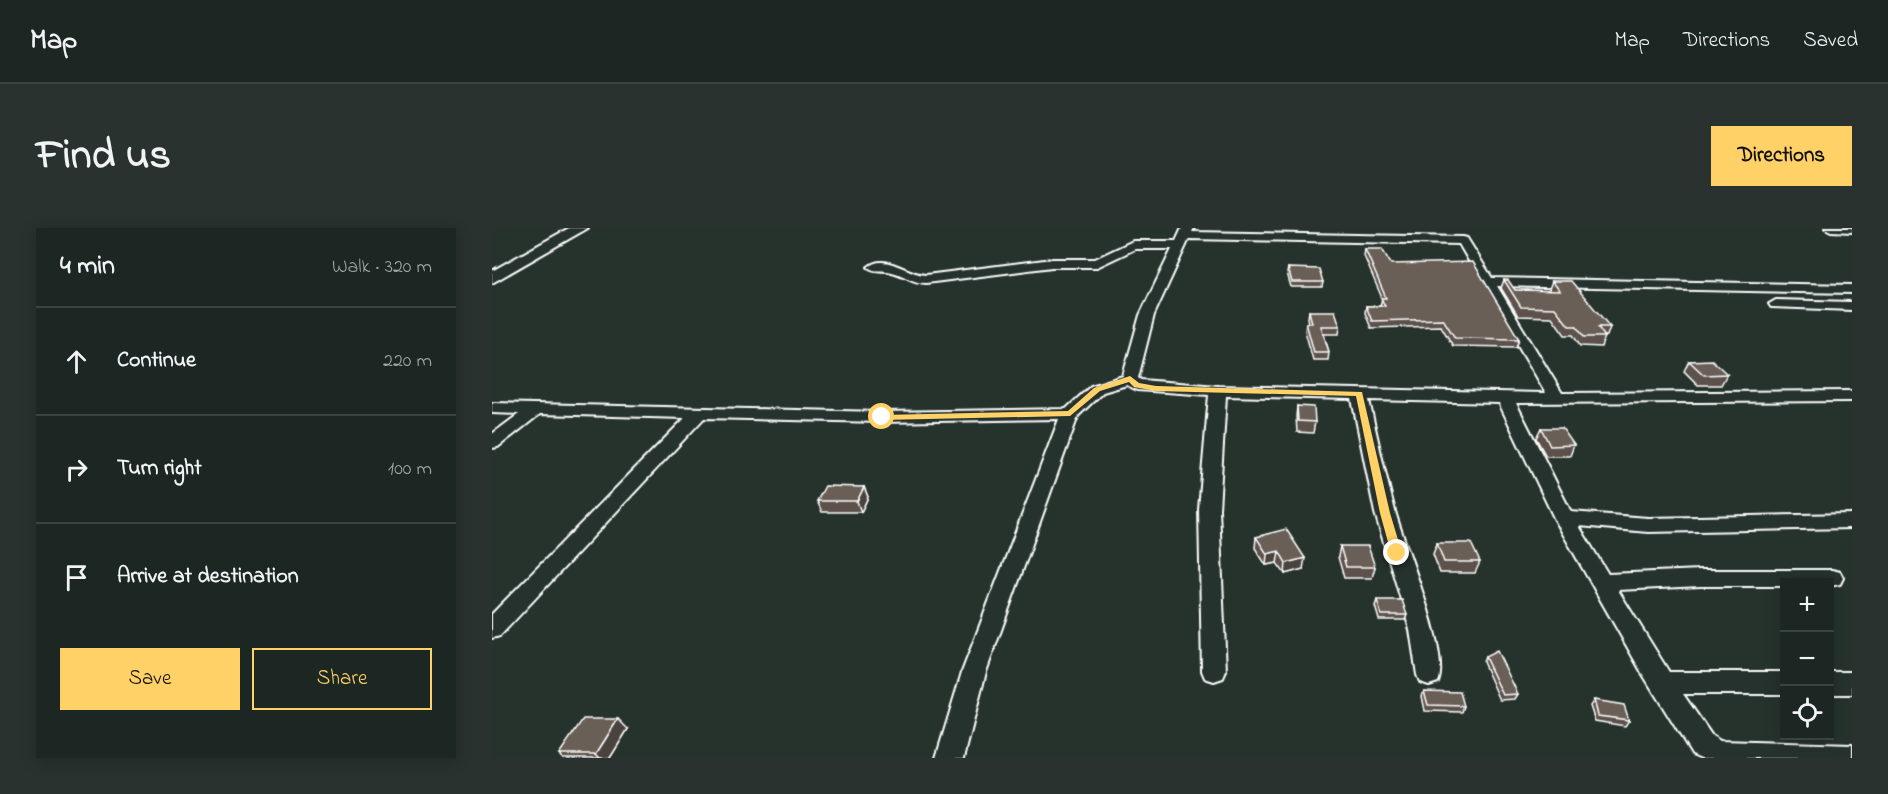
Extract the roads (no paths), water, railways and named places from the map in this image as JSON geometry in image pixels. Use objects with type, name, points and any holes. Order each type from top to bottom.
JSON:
[{"type":"street","points":[[492,278],[580,228]]},
{"type":"street","points":[[1832,228],[1852,230]]},
{"type":"street","points":[[874,267],[895,268],[917,279],[926,279],[1052,263],[1097,263],[1108,260],[1133,245],[1184,236],[1460,240],[1469,248],[1486,282],[1557,398]]},
{"type":"street","points":[[1130,379],[1147,315],[1184,236]]},
{"type":"street","points":[[1486,282],[1852,289]]},
{"type":"street","points":[[1776,304],[1852,306]]},
{"type":"street","points":[[1130,379],[1137,385],[1156,388],[1504,398],[1852,396]]},
{"type":"street","points":[[950,758],[974,672],[1070,414],[1097,389],[1130,379]]},
{"type":"street","points":[[1214,671],[1209,509],[1218,390]]},
{"type":"street","points":[[1359,394],[1385,513],[1422,630],[1429,675]]},
{"type":"street","points":[[1504,398],[1564,518],[1662,683],[1702,745],[1718,753],[1852,758]]},
{"type":"street","points":[[492,408],[882,417],[1070,414]]},
{"type":"street","points":[[492,443],[536,409]]},
{"type":"street","points":[[492,629],[698,414]]},
{"type":"street","points":[[1564,518],[1648,525],[1852,521]]},
{"type":"street","points":[[1602,583],[1701,578],[1780,578]]},
{"type":"street","points":[[1662,683],[1780,683]]},
{"type":"street","points":[[1834,683],[1852,683]]}]
